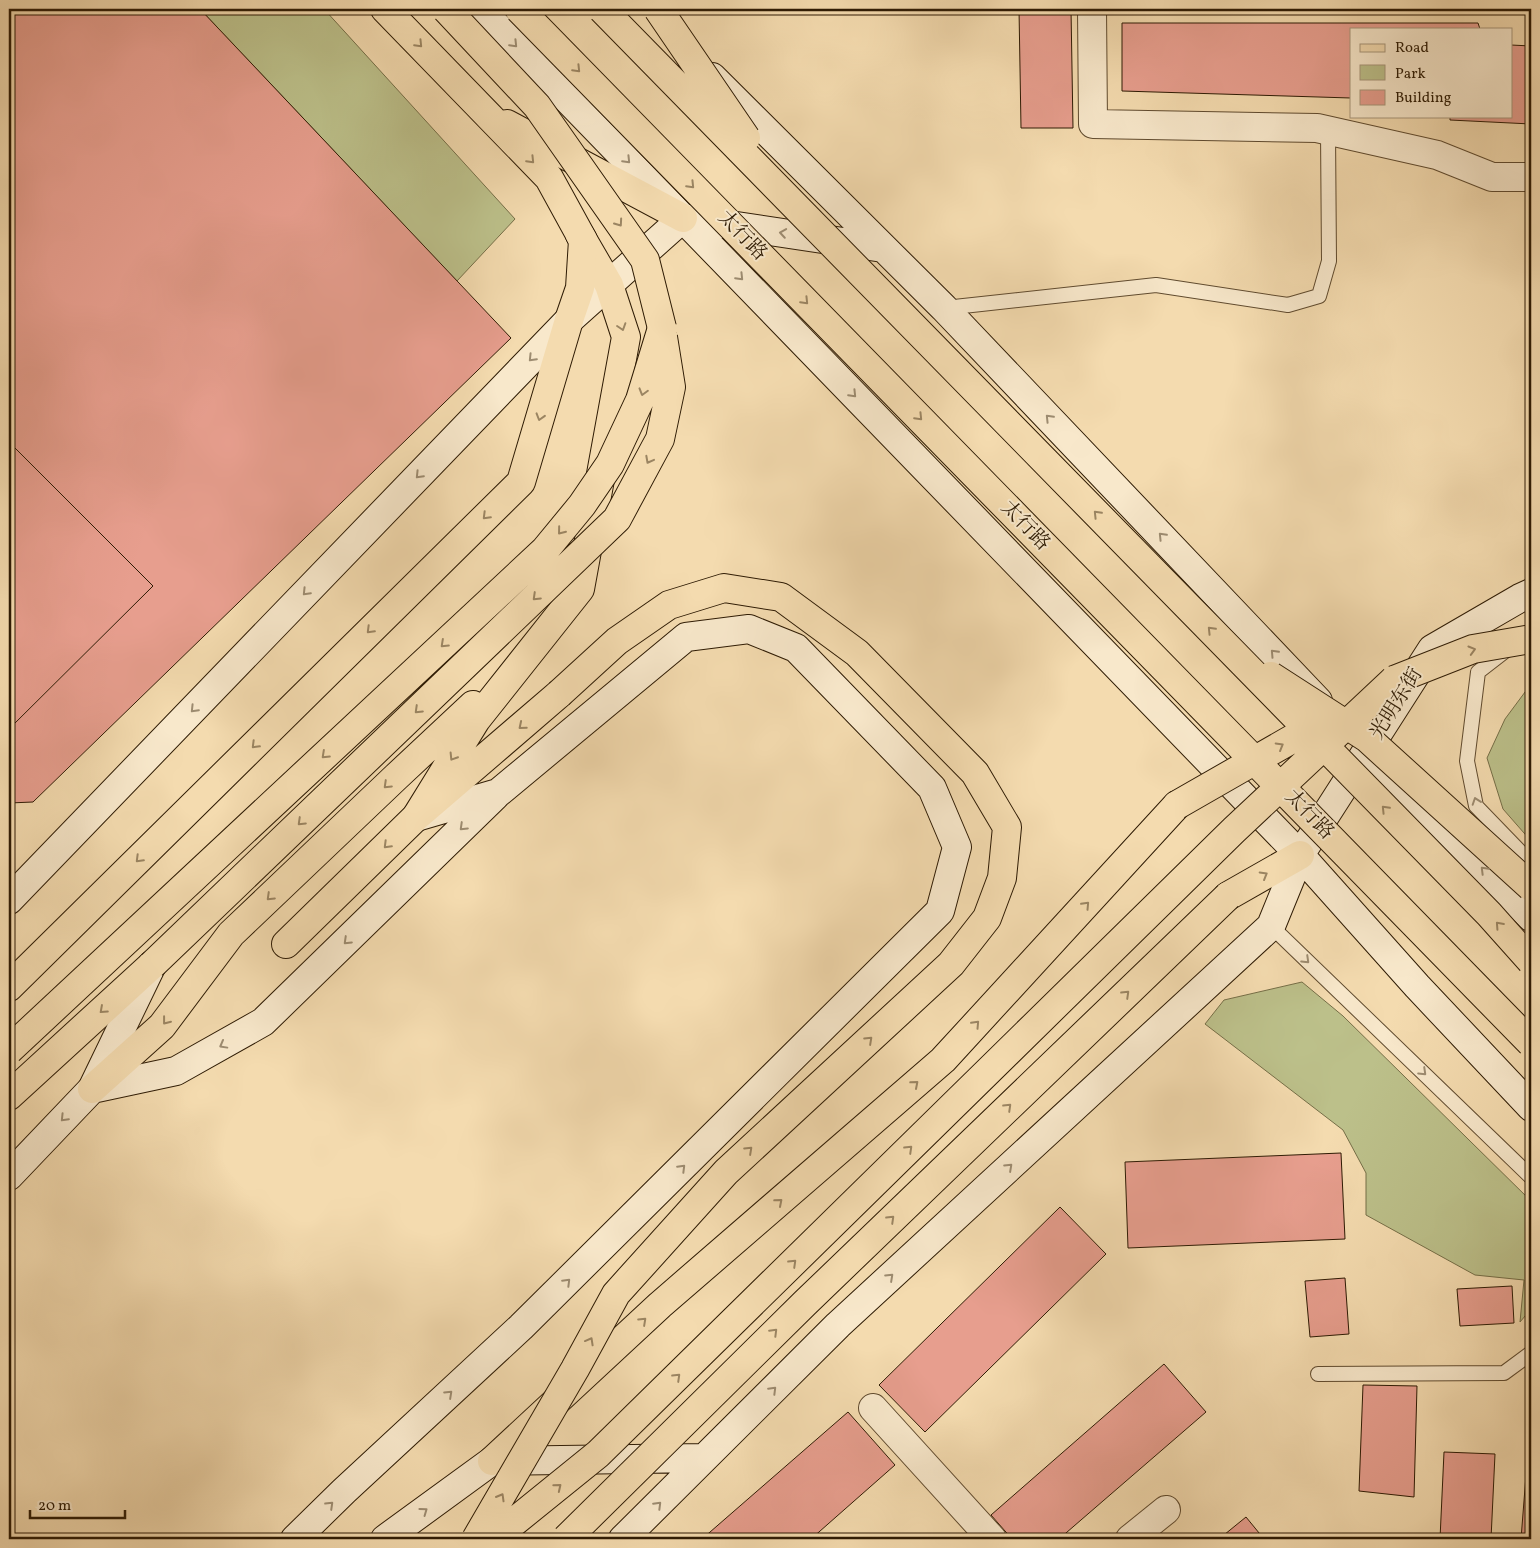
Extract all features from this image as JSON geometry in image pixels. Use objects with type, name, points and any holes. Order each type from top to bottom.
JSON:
[{"type":"main road","points":[[9,987],[521,482],[580,288],[583,240],[549,178],[385,9]]},
{"type":"main road","points":[[9,1096],[152,965],[617,519],[660,439],[671,387],[662,328],[645,260],[537,106],[446,9]]},
{"type":"main road","points":[[480,9],[1300,855],[1416,986],[1531,1107]]},
{"type":"main road","name":"太行路","points":[[519,9],[1531,1043]]},
{"type":"main road","points":[[602,9],[1489,914],[1531,961]]},
{"type":"main road","points":[[644,9],[944,308],[1366,752],[1531,917]]},
{"type":"main road","points":[[658,9],[786,197]]},
{"type":"main road","points":[[1092,9],[1093,124],[1317,128],[1437,155],[1492,177],[1531,177]]},
{"type":"main road","points":[[486,113],[683,218],[883,248]]},
{"type":"main road","points":[[9,900],[570,320],[683,218]]},
{"type":"main road","points":[[416,816],[476,720],[580,589],[626,337],[609,285],[580,235]]},
{"type":"main road","points":[[9,1050],[545,550],[582,505],[610,464],[640,400],[662,328]]},
{"type":"main road","points":[[286,944],[416,816],[560,694],[617,641],[669,604],[724,588],[781,597],[857,653],[975,773],[1007,827],[1002,878],[986,918],[951,964],[726,1172],[616,1294],[575,1369],[476,1539]]},
{"type":"main road","name":"光明东街","points":[[1271,926],[1300,855],[1432,649],[1531,593]]},
{"type":"main road","points":[[92,1089],[176,1071],[264,1022],[498,793],[686,637],[749,629],[796,648],[932,788],[957,846],[940,911],[521,1327],[295,1539]]},
{"type":"main road","points":[[385,1539],[492,1461],[660,1305],[943,1060],[1177,806],[1394,680],[1473,649],[1531,639]]},
{"type":"main road","points":[[1232,652],[1367,738],[1531,887]]},
{"type":"main road","points":[[9,1176],[92,1089],[162,1026],[231,934],[396,776],[526,657]]},
{"type":"main road","points":[[493,1539],[598,1454],[1227,837],[1394,680]]},
{"type":"main road","points":[[416,816],[498,793]]},
{"type":"main road","points":[[566,1539],[804,1303],[1228,896],[1300,855]]},
{"type":"main road","points":[[623,1539],[838,1325],[1271,926]]},
{"type":"main road","points":[[92,1089],[152,965]]},
{"type":"main road","points":[[873,1408],[992,1539]]},
{"type":"main road","points":[[492,1461],[704,1458]]},
{"type":"main road","points":[[1130,1539],[1166,1510]]},
{"type":"lane","points":[[944,308],[1156,285],[1288,305],[1319,296],[1329,261],[1328,130]]},
{"type":"lane","points":[[1531,630],[1478,672],[1468,761],[1476,806],[1531,863]]},
{"type":"lane","points":[[1271,926],[1531,1177]]},
{"type":"lane","points":[[1318,1374],[1504,1373],[1531,1353]]},
{"type":"green space","points":[[200,9],[324,9],[515,219],[457,281]]},
{"type":"green space","points":[[1531,684],[1531,841],[1503,809],[1487,758],[1505,719]]},
{"type":"green space","points":[[1302,982],[1343,1016],[1531,1201],[1531,1309],[1520,1322],[1524,1280],[1475,1275],[1366,1215],[1366,1173],[1343,1130],[1205,1024],[1224,1000]]},
{"type":"building","points":[[9,9],[200,9],[511,338],[33,802],[9,803]]},
{"type":"building","points":[[1019,9],[1071,9],[1073,128],[1021,128]]},
{"type":"building","points":[[1122,23],[1478,23],[1480,28],[1350,28],[1350,98],[1122,91]]},
{"type":"building","points":[[1512,45],[1531,46],[1531,124],[1450,120],[1450,118],[1512,118]]},
{"type":"building","points":[[9,442],[153,586],[9,729]]},
{"type":"building","points":[[1341,1153],[1345,1239],[1128,1248],[1125,1162]]},
{"type":"building","points":[[1060,1207],[1106,1254],[925,1432],[879,1385]]},
{"type":"building","points":[[1345,1278],[1349,1334],[1310,1337],[1305,1281]]},
{"type":"building","points":[[1512,1286],[1514,1323],[1460,1326],[1457,1289]]},
{"type":"building","points":[[1164,1364],[1206,1412],[1059,1539],[1012,1539],[991,1515]]},
{"type":"building","points":[[1363,1385],[1417,1386],[1414,1497],[1359,1491]]},
{"type":"building","points":[[848,1412],[895,1465],[811,1539],[702,1539]]},
{"type":"building","points":[[1528,1450],[1531,1451],[1531,1539],[1521,1539]]},
{"type":"building","points":[[1444,1452],[1495,1454],[1491,1539],[1440,1539]]},
{"type":"building","points":[[1246,1517],[1264,1539],[1219,1539]]}]
